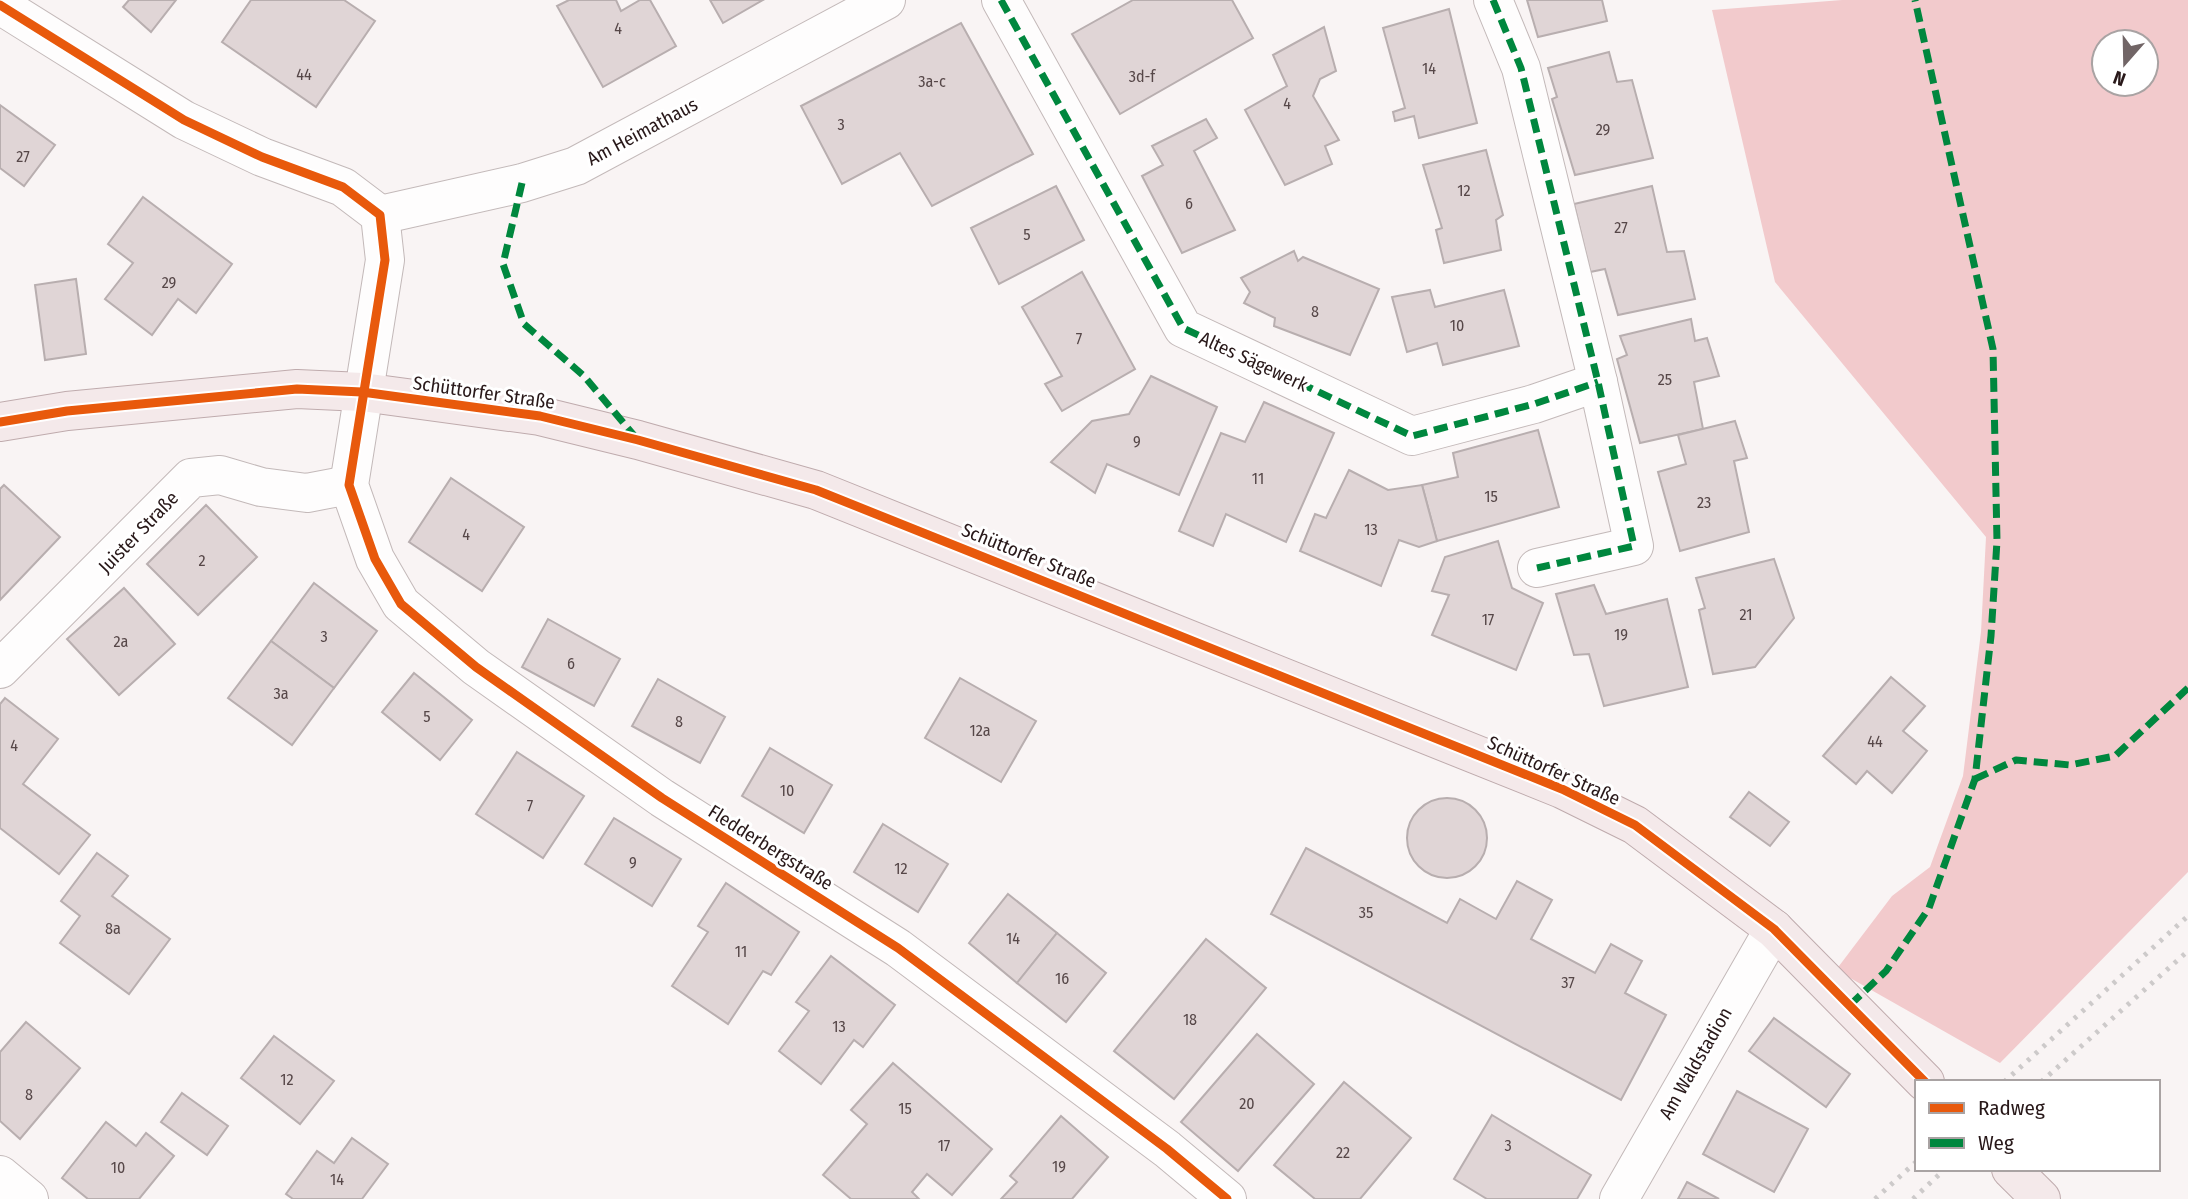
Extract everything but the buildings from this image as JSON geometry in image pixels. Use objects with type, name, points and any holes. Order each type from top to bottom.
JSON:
[{"type":"main road","name":"Schüttorfer Straße","points":[[0,422],[67,411],[298,389],[362,392],[540,416],[638,440],[816,490],[1562,789],[1634,825],[1774,929],[1923,1080]]},
{"type":"main road","points":[[2013,1171],[2040,1199]]},
{"type":"street","name":"Am Heimathaus","points":[[380,215],[522,183],[576,166],[886,0]]},
{"type":"street","name":"Altes Sägewerk","points":[[1000,0],[1183,328],[1412,436],[1534,404],[1598,382]]},
{"type":"street","points":[[1493,0],[1521,68],[1598,382],[1634,546],[1537,568]]},
{"type":"street","points":[[0,5],[184,120],[262,157],[343,187],[380,215],[384,260],[349,485]]},
{"type":"street","name":"Juister Straße","points":[[0,669],[191,478],[220,475],[261,487],[307,493],[349,485]]},
{"type":"street","name":"Fledderbergstraße","points":[[349,485],[375,559],[401,604],[476,667],[662,798],[898,948],[1167,1149],[1227,1199]]},
{"type":"street","name":"Am Waldstadion","points":[[1619,1199],[1774,929]]},
{"type":"street","points":[[0,1175],[29,1199]]},
{"type":"shaded area","points":[[1842,0],[2188,0],[2188,872],[2000,1063],[1836,970],[1892,896],[1930,867],[1963,776],[1981,632],[1986,537],[1775,282],[1712,10]]},
{"type":"railway","points":[[2006,1080],[2188,916]]},
{"type":"railway","points":[[2043,1080],[2188,951]]},
{"type":"railway","points":[[1875,1199],[1915,1163]]},
{"type":"railway","points":[[1913,1199],[1943,1171]]},
{"type":"marked path","points":[[1001,0],[1183,328],[1412,436],[1534,404],[1598,382]]},
{"type":"marked path","points":[[1493,0],[1521,68],[1598,382],[1634,546],[1537,568]]},
{"type":"marked path","points":[[1850,1005],[1886,971],[1929,908],[1975,779],[1991,636],[1997,541],[1993,349],[1915,0]]},
{"type":"marked path","points":[[522,183],[503,264],[524,324],[584,376],[637,439]]},
{"type":"marked path","points":[[1975,779],[2016,760],[2070,765],[2115,756],[2188,688]]},
{"type":"cycle path","points":[[0,5],[184,120],[262,157],[343,187],[380,215],[385,260],[349,485],[375,559],[401,604],[476,667],[662,798],[898,948],[1167,1149],[1227,1199]]},
{"type":"cycle path","points":[[0,422],[67,411],[297,389],[362,392],[540,416],[638,440],[816,490],[1562,789],[1635,825],[1774,929],[1923,1080]]}]
